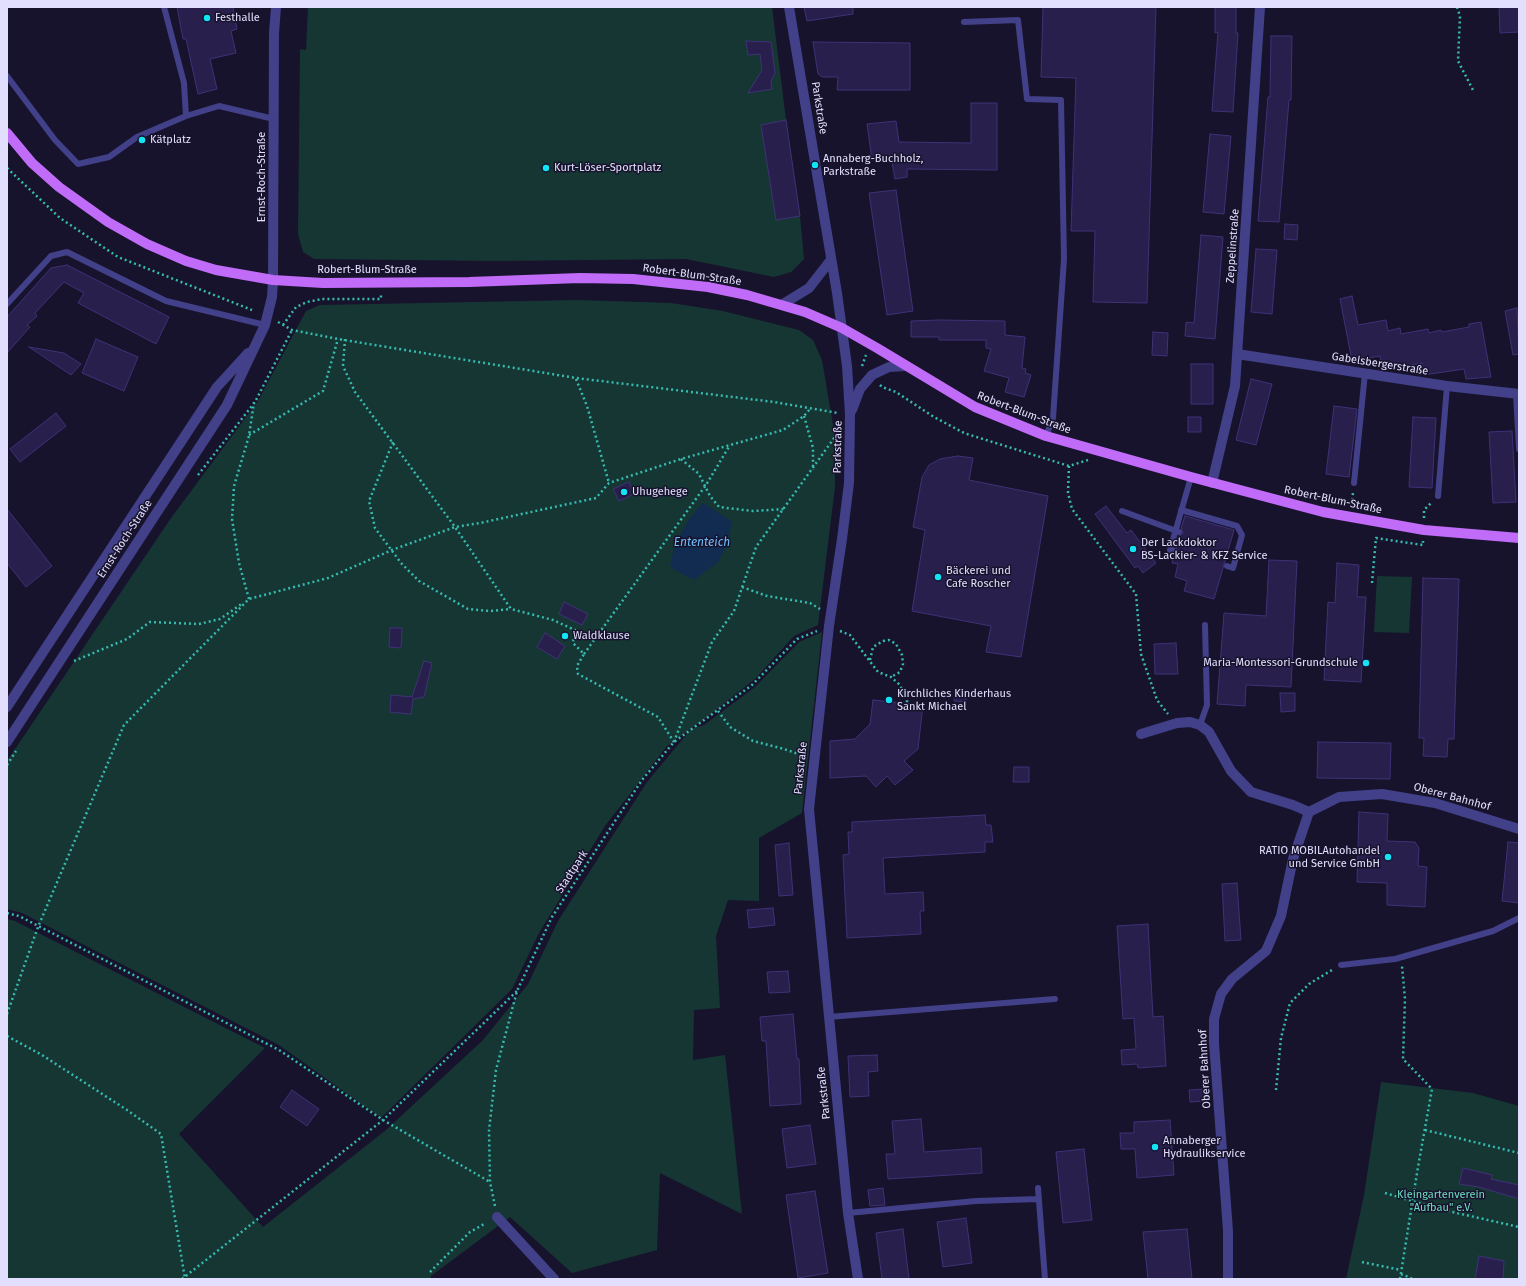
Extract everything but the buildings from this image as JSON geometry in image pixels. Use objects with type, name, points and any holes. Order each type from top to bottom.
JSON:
[{"type":"main road","name":"Robert-Blum-Straße","points":[[7,133],[32,162],[60,187],[83,205],[121,230],[147,244],[186,261],[216,270],[274,280],[323,283],[580,278],[633,279],[708,287],[783,304],[842,328],[975,407],[1046,436],[1212,483],[1351,518],[1424,530],[1519,538]]},
{"type":"street","name":"Ernst-Roch-Straße","points":[[7,742],[227,405],[266,320],[274,280],[274,33],[276,7]]},
{"type":"street","name":"Parkstraße","points":[[789,7],[842,328],[847,366],[850,415],[848,484],[842,539],[829,621],[809,809],[848,1213],[858,1279]]},
{"type":"street","name":"Zeppelinstraße","points":[[1212,483],[1235,386],[1260,7]]},
{"type":"street","points":[[783,304],[809,288],[830,260]]},
{"type":"street","name":"Ernst-Roch-Straße","points":[[7,707],[217,387],[256,344]]},
{"type":"street","name":"Gabelsbergerstraße","points":[[1238,354],[1447,386],[1517,394]]},
{"type":"street","points":[[850,415],[860,389],[872,375],[889,367],[906,366]]},
{"type":"street","points":[[1141,734],[1177,723],[1190,722],[1200,725],[1208,732],[1231,771],[1251,792],[1293,805],[1309,812]]},
{"type":"street","name":"Oberer Bahnhof","points":[[1228,1279],[1228,1231],[1214,1019],[1221,994],[1232,980],[1266,951],[1281,916],[1293,858],[1309,812],[1339,797],[1382,794],[1435,803],[1519,829]]},
{"type":"street","points":[[497,1217],[554,1279]]},
{"type":"lane","points":[[164,7],[184,83],[186,116]]},
{"type":"lane","points":[[964,22],[1018,20],[1027,100],[1061,100],[1064,259],[1053,418],[1046,436]]},
{"type":"lane","points":[[7,76],[55,140],[78,164],[109,157],[137,137],[178,119],[219,106],[274,119]]},
{"type":"lane","points":[[7,304],[51,256],[67,252],[166,301],[266,320]]},
{"type":"lane","points":[[1354,483],[1365,373]]},
{"type":"lane","points":[[1438,496],[1447,386]]},
{"type":"lane","points":[[1517,394],[1519,449]]},
{"type":"lane","points":[[1174,552],[1170,550],[1177,532],[1181,510],[1191,477]]},
{"type":"lane","points":[[1181,510],[1236,526],[1242,535],[1235,548],[1233,568],[1227,566]]},
{"type":"lane","points":[[1122,511],[1177,532]]},
{"type":"lane","points":[[1200,725],[1207,705],[1205,625]]},
{"type":"lane","points":[[1341,965],[1400,957],[1493,931],[1519,918]]},
{"type":"lane","points":[[828,1017],[1055,999]]},
{"type":"lane","points":[[1038,1188],[1045,1279]]},
{"type":"lane","points":[[848,1213],[976,1201],[1039,1199]]},
{"type":"path","points":[[1458,7],[1460,16],[1458,61],[1474,92]]},
{"type":"path","points":[[7,168],[60,218],[118,257],[266,320]]},
{"type":"path","points":[[380,282],[381,299],[322,299],[307,302],[296,307],[283,325],[292,330],[338,339],[576,378],[774,402],[850,415],[813,470],[756,547],[734,611],[712,642],[674,742]]},
{"type":"path","points":[[249,436],[323,391],[338,339]]},
{"type":"path","points":[[345,339],[343,366],[355,392],[455,527],[511,608]]},
{"type":"path","points":[[862,366],[882,387],[896,392],[934,417],[964,433],[1069,466],[1082,463],[1103,453]]},
{"type":"path","points":[[576,378],[587,406],[609,483]]},
{"type":"path","points":[[249,599],[239,563],[232,519],[234,486],[249,436],[254,402]]},
{"type":"path","points":[[72,662],[127,640],[150,622],[199,624],[220,619],[249,599],[328,578],[392,550],[455,527],[596,498],[609,483],[681,459],[783,430],[804,416],[810,409]]},
{"type":"path","points":[[804,416],[813,448],[813,470]]},
{"type":"path","points":[[393,442],[369,501],[375,528],[419,581],[468,610],[511,608],[553,620],[575,630],[573,643],[584,654]]},
{"type":"path","points":[[674,742],[658,716],[578,674],[577,666],[584,654],[706,485],[730,445]]},
{"type":"path","points":[[681,459],[699,474],[706,485],[710,496],[719,507],[753,511],[785,509]]},
{"type":"path","points":[[1069,466],[1068,493],[1072,509],[1136,594],[1141,654],[1157,700],[1177,723]]},
{"type":"path","points":[[1351,518],[1354,483]]},
{"type":"path","points":[[742,587],[767,596],[810,603],[829,621],[850,635],[878,672],[891,677],[900,685],[907,700],[907,704]]},
{"type":"path","points":[[7,1014],[38,927],[124,725],[249,599]]},
{"type":"path","name":"Stadtpark","points":[[497,1217],[490,1182],[489,1130],[496,1070],[517,991],[552,916],[642,780],[674,742],[752,686],[797,639],[829,621]]},
{"type":"path","points":[[870,660],[874,647],[882,641],[889,640],[896,644],[902,656],[903,664],[900,672],[891,677]]},
{"type":"path","points":[[718,711],[730,727],[753,741],[784,749],[814,760]]},
{"type":"path","points":[[7,913],[19,916],[279,1050],[383,1120],[490,1182]]},
{"type":"path","points":[[1400,957],[1405,999],[1404,1058],[1432,1090],[1400,1279]]},
{"type":"path","points":[[1276,1090],[1281,1038],[1290,1004],[1309,984],[1341,965]]},
{"type":"path","points":[[182,1279],[383,1120],[517,991]]},
{"type":"path","points":[[7,1036],[42,1055],[161,1134],[185,1278]]},
{"type":"path","points":[[1425,1130],[1519,1153]]},
{"type":"path","points":[[1385,1193],[1519,1227]]},
{"type":"path","points":[[430,1272],[470,1232],[497,1217]]},
{"type":"path","points":[[1362,1262],[1401,1270]]},
{"type":"path","points":[[1401,1274],[1413,1279]]},
{"type":"green space","name":"Kurt-Löser-Sportplatz","points":[[308,7],[772,7],[800,216],[804,259],[791,272],[774,277],[686,259],[496,261],[314,259],[303,252],[298,234],[300,49],[306,50]]},
{"type":"green space","points":[[578,300],[671,303],[723,311],[799,330],[813,340],[822,360],[834,431],[835,487],[818,625],[794,636],[755,679],[702,721],[667,746],[605,826],[539,933],[512,989],[381,1118],[279,1045],[22,913],[7,909],[7,761],[171,518],[258,401],[306,311],[320,305]]},
{"type":"green space","points":[[1377,576],[1412,577],[1409,633],[1374,632]]},
{"type":"green space","points":[[822,632],[802,813],[759,838],[759,901],[728,900],[716,936],[720,1008],[694,1010],[693,1060],[725,1055],[742,1214],[660,1173],[657,1250],[572,1273],[510,1217],[431,1276],[431,1279],[7,1279],[7,919],[15,921],[265,1048],[179,1134],[263,1227],[386,1130],[483,1040],[528,984],[558,921],[647,782],[691,729],[704,725],[755,687],[799,642]]},
{"type":"green space","name":"Kleingartenverein \"Aufbau\" e.V.","points":[[1381,1082],[1473,1093],[1519,1106],[1519,1279],[1346,1279],[1364,1195]]},
{"type":"water","name":"Ententeich","points":[[703,503],[732,522],[727,544],[718,562],[694,580],[673,569],[670,565],[676,542],[690,518]]},
{"type":"place","name":"Festhalle","points":[[207,18]]},
{"type":"place","name":"Kätplatz","points":[[142,140]]},
{"type":"place","name":"Annaberg-Buchholz, Parkstraße","points":[[815,165]]},
{"type":"place","name":"Kurt-Löser-Sportplatz","points":[[546,168]]},
{"type":"place","name":"Uhugehege","points":[[624,492]]},
{"type":"place","name":"Der Lackdoktor BS-Lackier- & KFZ Service","points":[[1133,549]]},
{"type":"place","name":"Bäckerei und Cafe Roscher","points":[[938,577]]},
{"type":"place","name":"Waldklause","points":[[565,636]]},
{"type":"place","name":"Maria-Montessori-Grundschule","points":[[1366,663]]},
{"type":"place","name":"Kirchliches Kinderhaus Sankt Michael","points":[[889,700]]},
{"type":"place","name":"RATIO MOBILAutohandel und Service GmbH","points":[[1388,857]]},
{"type":"place","name":"Annaberger Hydraulikservice","points":[[1155,1147]]}]
